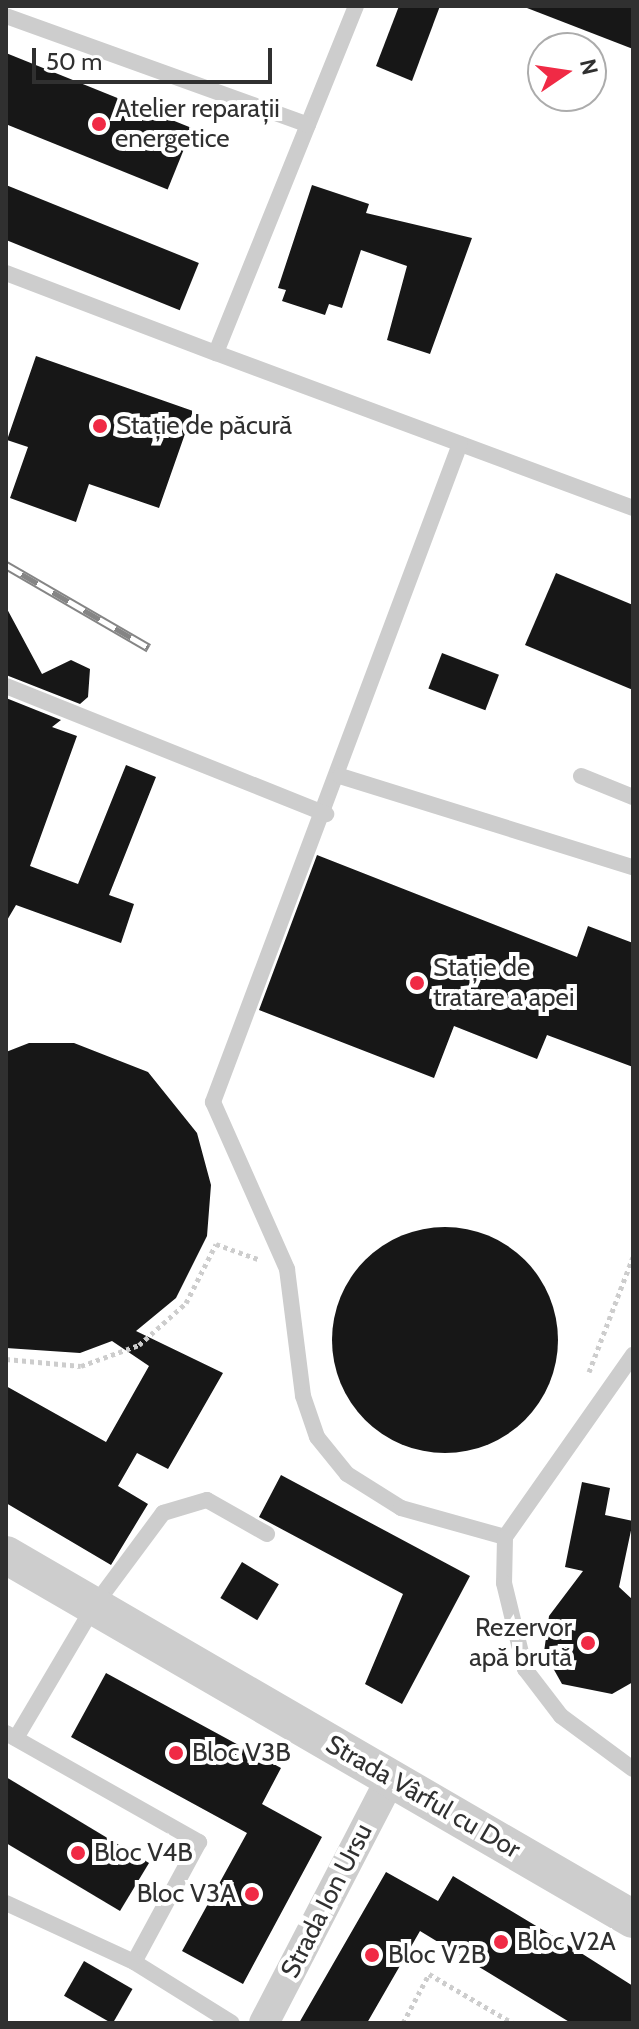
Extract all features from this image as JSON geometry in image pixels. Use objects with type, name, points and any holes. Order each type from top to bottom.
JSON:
[{"type":"street","name":"Strada Vârful cu Dor","points":[[6,1555],[633,1919]]},
{"type":"street","name":"Strada Ion Ursu","points":[[264,2023],[391,1778]]},
{"type":"lane","points":[[216,353],[356,6]]},
{"type":"lane","points":[[6,16],[308,125]]},
{"type":"lane","points":[[6,273],[633,508]]},
{"type":"lane","points":[[460,444],[326,814],[213,1102],[287,1269],[303,1396],[317,1437],[347,1474],[401,1508],[505,1537]]},
{"type":"lane","points":[[6,686],[326,814]]},
{"type":"lane","points":[[340,776],[633,867]]},
{"type":"lane","points":[[581,776],[633,797]]},
{"type":"lane","points":[[633,1355],[505,1537],[504,1583],[525,1669],[561,1716],[633,1769]]},
{"type":"lane","points":[[134,1962],[199,1842],[11,1736],[94,1606],[163,1513],[207,1500],[267,1534]]},
{"type":"lane","points":[[6,1903],[134,1962],[232,2023]]},
{"type":"path","points":[[6,1359],[81,1366],[139,1345],[186,1303],[216,1244],[287,1269]]},
{"type":"path","points":[[588,1376],[633,1257]]},
{"type":"path","points":[[403,2023],[429,1974],[513,2023]]},
{"type":"building","points":[[399,6],[440,6],[412,81],[376,66]]},
{"type":"building","points":[[528,6],[633,6],[633,49],[607,39],[607,32],[589,32]]},
{"type":"building","name":"Atelier reparații energetice","points":[[6,53],[192,128],[168,189],[6,124]]},
{"type":"building","points":[[6,185],[199,263],[180,310],[6,240]]},
{"type":"building","points":[[312,185],[369,204],[366,213],[472,238],[430,354],[387,340],[407,266],[361,250],[342,308],[329,304],[325,315],[282,301],[286,290],[278,288]]},
{"type":"building","name":"Stație de păcură","points":[[36,356],[193,411],[159,508],[89,484],[76,522],[10,498],[28,447],[7,440]]},
{"type":"building","points":[[556,573],[633,605],[633,690],[525,645]]},
{"type":"building","points":[[6,607],[42,674],[71,660],[90,669],[88,697],[80,704],[6,675]]},
{"type":"building","points":[[442,653],[499,675],[485,710],[428,688]]},
{"type":"building","points":[[6,698],[61,720],[52,727],[77,736],[30,866],[78,884],[126,765],[156,777],[109,895],[134,904],[121,943],[16,905],[6,922]]},
{"type":"building","name":"Stație de tratare a apei","points":[[317,855],[577,957],[588,926],[633,943],[633,1067],[547,1035],[537,1059],[454,1026],[434,1078],[259,1010]]},
{"type":"building","points":[[29,1043],[74,1043],[148,1072],[197,1133],[211,1185],[207,1236],[176,1298],[136,1331],[223,1373],[168,1469],[137,1453],[118,1486],[148,1504],[111,1565],[6,1503],[6,1386],[106,1442],[149,1366],[112,1341],[80,1353],[6,1348],[6,1052]]},
{"type":"building","points":[[445,1227],[488,1235],[525,1260],[550,1297],[558,1340],[550,1383],[525,1420],[488,1445],[445,1453],[402,1445],[365,1420],[340,1383],[332,1340],[340,1297],[365,1260],[402,1235]]},
{"type":"building","points":[[281,1475],[470,1576],[402,1704],[365,1684],[403,1594],[259,1517]]},
{"type":"building","points":[[582,1482],[610,1488],[605,1515],[633,1521],[619,1587],[633,1600],[633,1682],[612,1694],[562,1684],[544,1652],[549,1616],[583,1571],[565,1567]]},
{"type":"building","points":[[242,1562],[279,1584],[257,1620],[220,1598]]},
{"type":"building","points":[[106,1673],[281,1768],[262,1804],[322,1837],[243,1984],[182,1951],[247,1833],[71,1737]]},
{"type":"building","name":"Bloc V4B","points":[[6,1777],[149,1863],[120,1911],[6,1843]]},
{"type":"building","points":[[386,1872],[438,1901],[453,1876],[581,1953],[633,1986],[633,2023],[571,2023],[420,1931],[367,2023],[299,2023]]},
{"type":"building","points":[[84,1961],[132,1989],[113,2023],[64,1996]]},
{"type":"railway","points":[[6,565],[149,648]]},
{"type":"place","name":"Atelier reparații energetice","points":[[99,124]]},
{"type":"place","name":"Stație de păcură","points":[[100,426]]},
{"type":"place","name":"Stație de tratare a apei","points":[[417,983]]},
{"type":"place","name":"Rezervor apă brută","points":[[588,1643]]},
{"type":"place","name":"Bloc V3B","points":[[176,1753]]},
{"type":"place","name":"Bloc V4B","points":[[78,1853]]},
{"type":"place","name":"Bloc V3A","points":[[252,1894]]},
{"type":"place","name":"Bloc V2A","points":[[501,1942]]},
{"type":"place","name":"Bloc V2B","points":[[372,1955]]}]
